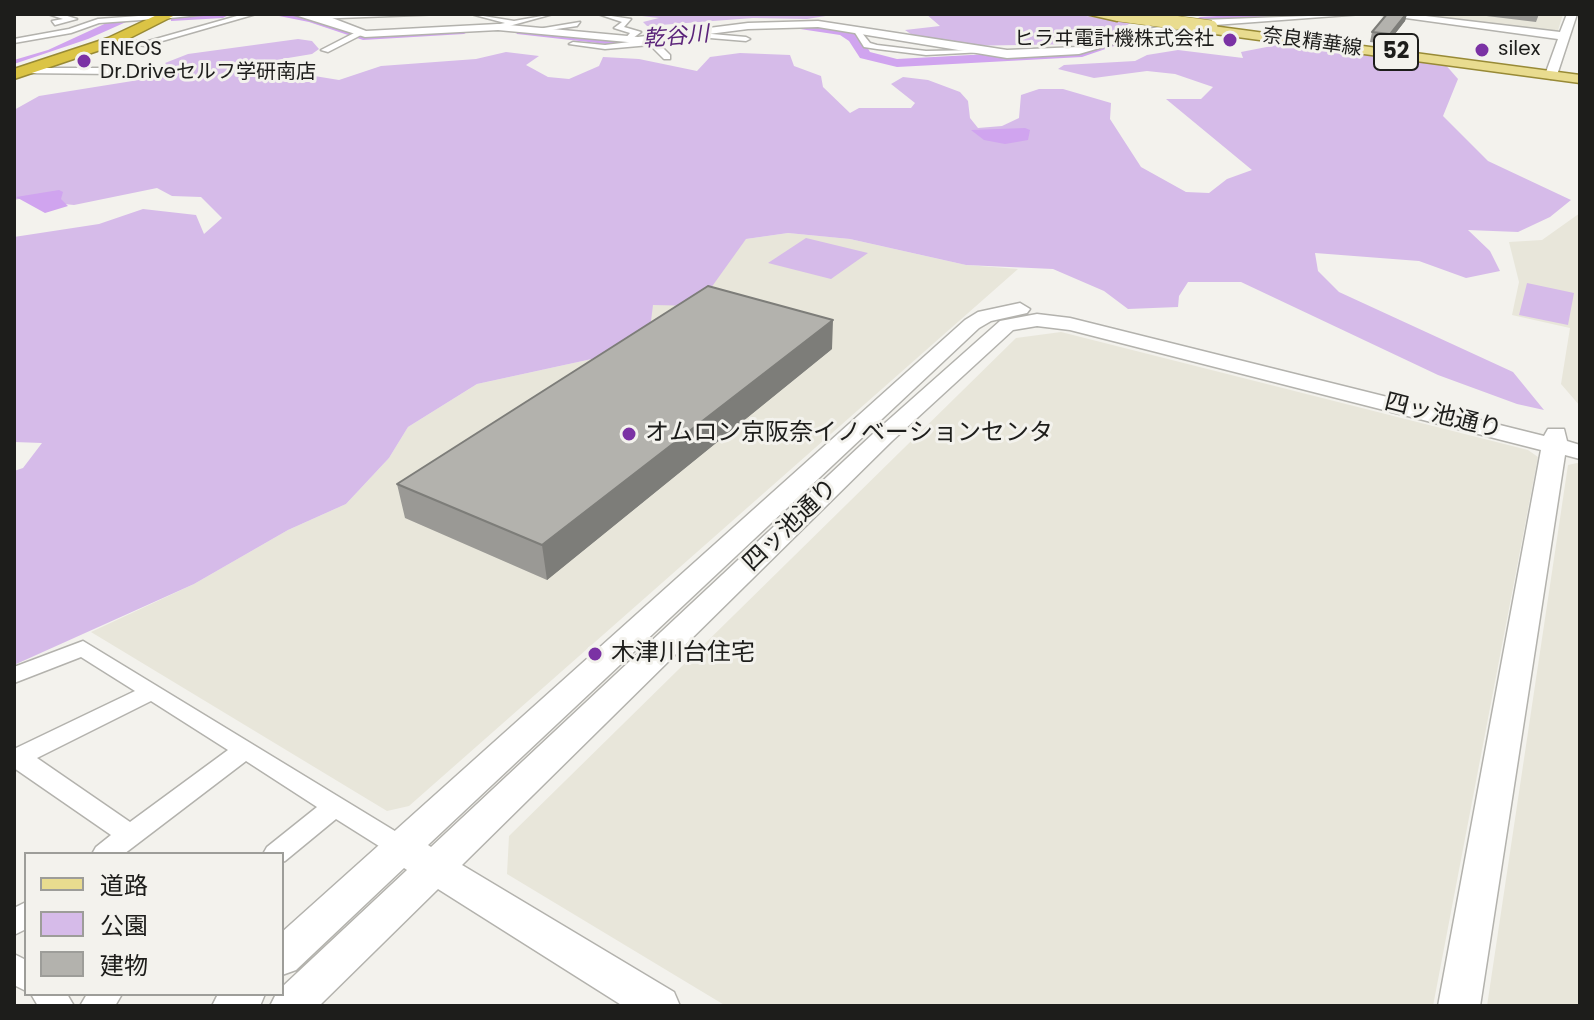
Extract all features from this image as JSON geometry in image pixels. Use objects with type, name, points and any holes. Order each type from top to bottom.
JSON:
[{"type":"highway","points":[[17,72],[113,41],[158,16]]},
{"type":"highway","points":[[17,72],[158,16]]},
{"type":"main road","name":"奈良精華線","points":[[1092,14],[1580,77]]},
{"type":"street","points":[[14,31],[73,19],[57,14]]},
{"type":"street","points":[[14,41],[71,31],[108,20],[203,14]]},
{"type":"street","points":[[113,41],[145,44],[252,14]]},
{"type":"street","points":[[297,14],[387,18],[438,14]]},
{"type":"street","points":[[475,14],[536,30],[585,37],[650,40],[667,57]]},
{"type":"street","points":[[498,22],[509,14]]},
{"type":"street","points":[[602,14],[628,21],[618,28],[637,32],[626,39]]},
{"type":"street","points":[[585,37],[573,44],[605,47],[786,24],[855,30],[980,52],[1061,52],[1201,23],[1357,14]]},
{"type":"street","points":[[1382,14],[1565,36]]},
{"type":"street","points":[[1552,74],[1572,14]]},
{"type":"street","points":[[314,17],[360,34],[515,23],[546,15],[562,26]]},
{"type":"street","points":[[325,50],[339,46],[339,42],[387,18]]},
{"type":"street","points":[[30,50],[108,20]]},
{"type":"street","points":[[536,30],[577,24]]},
{"type":"street","points":[[690,35],[746,39]]},
{"type":"street","points":[[17,72],[116,71]]},
{"type":"street","name":"四ッ池通り","points":[[284,955],[399,846],[440,814],[755,527],[960,334],[985,316],[1021,309],[1064,311],[1568,443]]},
{"type":"street","name":"四ッ池通り","points":[[291,1006],[884,436],[1007,325],[1037,320],[1070,324],[1568,443]]},
{"type":"street","points":[[1459,1006],[1568,443]]},
{"type":"street","points":[[14,675],[83,648],[659,1006]]},
{"type":"street","points":[[130,835],[16,758],[151,692]]},
{"type":"street","points":[[108,852],[244,750]]},
{"type":"street","points":[[278,852],[335,806]]},
{"type":"shaded area","points":[[126,14],[144,14],[88,39],[14,64],[14,60],[48,50]]},
{"type":"shaded area","points":[[1390,14],[1563,14],[1557,34]]},
{"type":"shaded area","points":[[971,130],[1030,130],[1028,140],[1005,144],[984,140]]},
{"type":"shaded area","points":[[59,190],[63,192],[61,199],[68,206],[45,213],[16,197]]},
{"type":"shaded area","points":[[1580,213],[1580,406],[1561,384],[1570,328],[1512,315],[1519,282],[1509,242],[1542,240]]},
{"type":"shaded area","points":[[788,233],[850,239],[966,265],[1018,269],[409,806],[387,811],[91,632],[194,584],[288,530],[346,504],[389,458],[408,427],[477,384],[601,357],[652,305],[746,239]]},
{"type":"shaded area","points":[[1061,332],[1528,450],[1538,457],[1433,1006],[726,1006],[507,874],[509,836],[1016,338]]},
{"type":"shaded area","points":[[1580,464],[1580,1006],[1487,1006],[1568,465]]},
{"type":"green space","points":[[838,14],[807,19],[753,18],[647,26],[643,22],[659,18],[642,16]]},
{"type":"green space","points":[[926,14],[1071,14],[1132,22],[1104,40],[1083,44],[957,46],[918,39],[905,30],[940,26]]},
{"type":"green space","points":[[298,39],[312,41],[319,49],[312,54],[276,60],[312,66],[296,73],[339,80],[381,66],[476,59],[506,52],[539,56],[526,65],[548,77],[569,79],[599,66],[603,57],[639,59],[697,71],[710,57],[740,53],[790,55],[794,66],[821,76],[823,87],[850,113],[859,108],[911,108],[915,103],[891,84],[903,77],[928,80],[960,92],[968,101],[970,118],[978,128],[1002,126],[1019,118],[1021,95],[1039,89],[1063,89],[1111,103],[1110,119],[1141,167],[1186,192],[1209,193],[1227,179],[1252,170],[1166,99],[1201,99],[1213,87],[1175,74],[1147,71],[1094,78],[1058,69],[1064,65],[1135,61],[1147,55],[1178,50],[1243,58],[1241,52],[1282,44],[1444,63],[1458,79],[1443,116],[1488,161],[1571,200],[1550,217],[1518,232],[1468,230],[1490,251],[1500,271],[1466,278],[1419,261],[1315,253],[1318,271],[1339,292],[1513,372],[1544,410],[1517,404],[1438,375],[1241,282],[1188,282],[1179,296],[1178,307],[1128,309],[1104,291],[1053,269],[966,265],[850,239],[788,233],[746,239],[698,306],[653,305],[651,321],[637,340],[601,357],[477,384],[408,427],[389,458],[346,504],[288,530],[194,584],[14,665],[14,471],[23,468],[42,443],[14,442],[14,237],[99,224],[143,209],[196,215],[204,234],[222,218],[201,197],[172,196],[157,188],[74,205],[54,203],[43,194],[14,200],[14,110],[39,96],[176,74],[165,63],[188,54]]},
{"type":"green space","points":[[806,238],[868,253],[831,279],[768,263]]},
{"type":"green space","points":[[1527,283],[1574,293],[1568,325],[1519,315]]},
{"type":"building","points":[[1387,14],[1406,14],[1390,34],[1372,32]]},
{"type":"building","name":"オムロン京阪奈イノベーションセンタ","points":[[708,286],[833,320],[542,545],[397,484]]},
{"type":"waterway","name":"乾谷川","points":[[176,18],[223,14]]},
{"type":"waterway","name":"乾谷川","points":[[276,14],[311,18],[363,36],[464,30]]},
{"type":"waterway","name":"乾谷川","points":[[1200,21],[1317,14]]},
{"type":"waterway","name":"乾谷川","points":[[805,26],[844,31],[855,38],[865,55],[897,63],[1082,53],[1113,44]]},
{"type":"waterway","name":"乾谷川","points":[[522,31],[615,41],[663,40]]},
{"type":"place","name":"ヒラヰ電計機株式会社","points":[[1230,40]]},
{"type":"place","name":"silex","points":[[1482,50]]},
{"type":"place","name":"ENEOS Dr.Driveセルフ学研南店","points":[[84,61]]},
{"type":"place","name":"オムロン京阪奈イノベーションセンタ","points":[[629,434]]},
{"type":"place","name":"木津川台住宅","points":[[595,654]]}]
